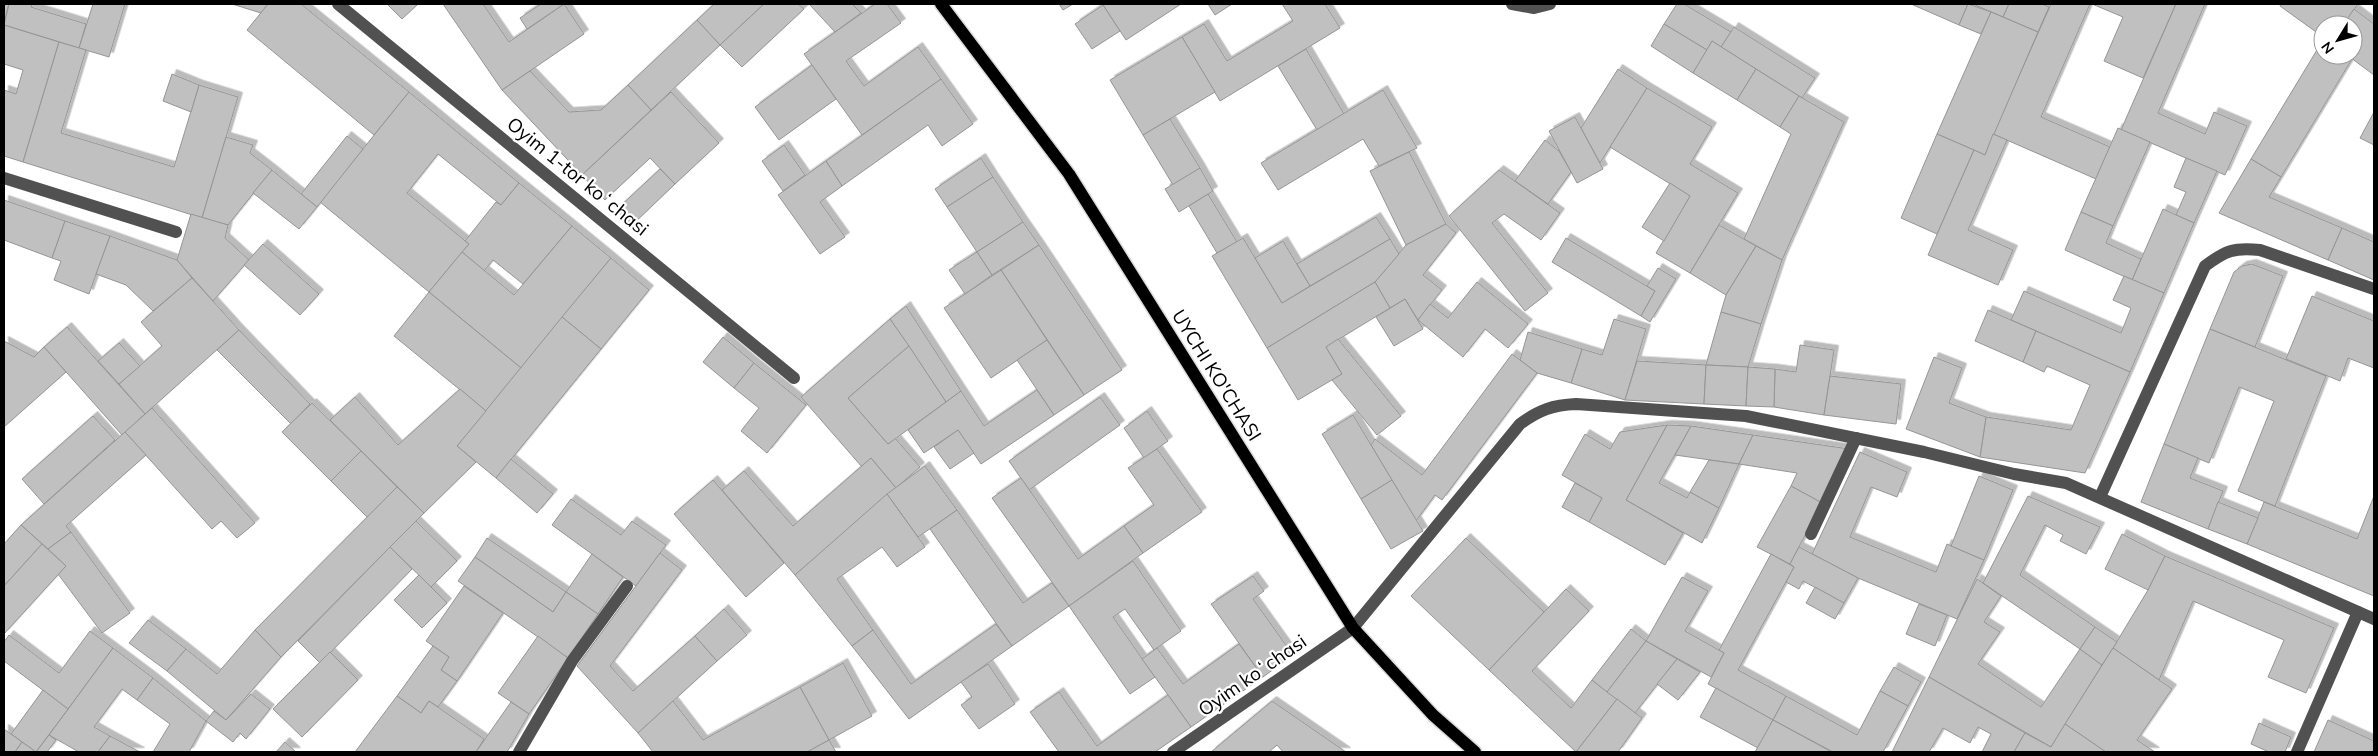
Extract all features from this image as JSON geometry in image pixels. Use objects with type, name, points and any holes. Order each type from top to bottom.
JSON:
[{"type":"main road","name":"UYCHI KO'CHASI","points":[[941,4],[1069,174],[1353,628],[1433,715],[1475,752]]},
{"type":"street","name":"Oyim 1-tor koʻchasi","points":[[338,4],[794,378]]},
{"type":"street","points":[[1512,4],[1534,8],[1550,4]]},
{"type":"street","points":[[4,178],[176,232]]},
{"type":"street","points":[[2100,497],[2205,266],[2223,252],[2244,248],[2260,250],[2374,289]]},
{"type":"street","name":"Oyim koʻchasi","points":[[1173,752],[1353,628],[1520,424],[1545,408],[1558,405],[1576,404],[1746,416],[1924,452],[2014,474],[2066,483],[2374,619]]},
{"type":"street","points":[[1811,534],[1856,438]]},
{"type":"street","points":[[519,752],[572,661],[627,586]]},
{"type":"street","points":[[2297,752],[2358,612]]},
{"type":"building","points":[[4,4],[9,4],[4,23]]},
{"type":"building","points":[[9,4],[32,4],[31,7],[86,24],[79,48],[4,25]]},
{"type":"building","points":[[93,4],[125,4],[109,57],[79,48]]},
{"type":"building","points":[[232,4],[268,4],[261,13]]},
{"type":"building","points":[[268,4],[301,4],[409,92],[374,135],[247,30]]},
{"type":"building","points":[[387,4],[418,4],[402,19]]},
{"type":"building","points":[[443,4],[483,4],[509,42],[564,4],[584,34],[502,90]]},
{"type":"building","points":[[541,4],[564,4],[527,29],[520,18]]},
{"type":"building","points":[[714,4],[764,4],[720,45],[697,20]]},
{"type":"building","points":[[764,4],[798,4],[804,9],[742,67],[720,45]]},
{"type":"building","points":[[809,4],[852,4],[861,13],[835,32]]},
{"type":"building","points":[[875,4],[887,4],[901,23],[846,61],[864,86],[918,47],[941,79],[862,135],[804,54]]},
{"type":"building","points":[[1059,4],[1073,4],[1063,10]]},
{"type":"building","points":[[1181,4],[1126,40],[1103,5]]},
{"type":"building","points":[[1208,4],[1232,4],[1215,15]]},
{"type":"building","points":[[1282,4],[1325,4],[1340,28],[1220,101],[1182,37],[1204,24],[1227,61],[1293,21]]},
{"type":"building","points":[[1677,4],[1684,4],[1731,32],[1721,47],[1712,41],[1707,50],[1664,24]]},
{"type":"building","points":[[1911,4],[1968,4],[1959,25]]},
{"type":"building","points":[[1968,4],[1991,12],[1981,34],[1959,25]]},
{"type":"building","points":[[1973,4],[2009,4],[2003,17]]},
{"type":"building","points":[[2009,4],[2042,4],[2049,7],[2038,32],[2003,17]]},
{"type":"building","points":[[2051,4],[2090,4],[2041,117],[2110,147],[2096,179],[1993,134]]},
{"type":"building","points":[[2092,4],[2176,4],[2143,78],[2104,61],[2123,17]]},
{"type":"building","points":[[2176,4],[2205,4],[2158,113],[2205,134],[2214,112],[2247,126],[2225,175],[2121,130]]},
{"type":"building","points":[[2281,4],[2358,4],[2350,15],[2313,15],[2313,30],[2280,6]]},
{"type":"building","points":[[1103,5],[1120,31],[1092,49],[1075,24]]},
{"type":"building","points":[[2354,9],[2362,15],[2350,15]]},
{"type":"building","points":[[1991,12],[2038,32],[1985,155],[1937,134]]},
{"type":"building","points":[[2363,16],[2374,24],[2374,75],[2360,65],[2363,65]]},
{"type":"building","points":[[697,20],[720,45],[651,110],[628,85]]},
{"type":"building","points":[[1664,24],[1707,50],[1693,73],[1651,46]]},
{"type":"building","points":[[4,25],[59,42],[23,162],[4,156],[4,90],[16,94],[23,70],[4,64]]},
{"type":"building","points":[[1734,27],[1815,78],[1802,98],[1721,47]]},
{"type":"building","points":[[1182,37],[1215,92],[1143,135],[1110,80]]},
{"type":"building","points":[[1712,41],[1756,69],[1737,100],[1693,73]]},
{"type":"building","points":[[59,42],[86,50],[61,133],[174,167],[199,85],[238,97],[202,218],[23,162]]},
{"type":"building","points":[[1306,49],[1344,114],[1317,130],[1278,66]]},
{"type":"building","points":[[2313,57],[2313,65],[2348,65],[2281,177],[2251,159]]},
{"type":"building","points":[[812,65],[836,99],[779,140],[755,107]]},
{"type":"building","points":[[1618,69],[1647,88],[1600,163],[1581,128]]},
{"type":"building","points":[[1756,69],[1799,96],[1780,127],[1737,100]]},
{"type":"building","points":[[530,71],[569,112],[601,110],[628,85],[651,110],[582,175],[502,90]]},
{"type":"building","points":[[172,74],[199,85],[191,112],[163,101]]},
{"type":"building","points":[[941,79],[973,124],[942,146],[928,125],[842,186],[826,161]]},
{"type":"building","points":[[1647,88],[1712,127],[1690,164],[1738,193],[1690,273],[1656,253],[1690,196],[1610,147]]},
{"type":"building","points":[[1383,90],[1417,148],[1379,166],[1363,139],[1278,190],[1261,163]]},
{"type":"building","points":[[409,92],[519,183],[501,205],[438,154],[407,193],[469,244],[429,292],[320,202]]},
{"type":"building","points":[[671,92],[719,143],[675,184],[650,158],[605,200],[582,175]]},
{"type":"building","points":[[1799,96],[1844,122],[1782,260],[1744,239],[1791,134],[1780,127]]},
{"type":"building","points":[[2374,112],[2374,145],[2360,138]]},
{"type":"building","points":[[1575,117],[1603,169],[1577,183],[1549,131]]},
{"type":"building","points":[[1170,119],[1200,168],[1173,185],[1143,135]]},
{"type":"building","points":[[2118,128],[2150,142],[2113,226],[2081,212]]},
{"type":"building","points":[[1937,134],[1974,150],[1937,234],[1901,218]]},
{"type":"building","points":[[1993,134],[2007,140],[1968,230],[2013,250],[1998,285],[1928,255],[1974,150],[1985,155]]},
{"type":"building","points":[[347,136],[363,149],[317,207],[301,194]]},
{"type":"building","points":[[226,137],[253,145],[250,153],[272,170],[228,225],[202,218]]},
{"type":"building","points":[[1545,140],[1559,151],[1571,172],[1548,204],[1515,181]]},
{"type":"building","points":[[784,145],[805,175],[783,191],[762,161]]},
{"type":"building","points":[[1409,152],[1446,224],[1406,245],[1370,171]]},
{"type":"building","points":[[981,158],[993,177],[947,207],[935,189]]},
{"type":"building","points":[[2186,158],[2217,171],[2194,223],[2176,215],[2186,192],[2174,187]]},
{"type":"building","points":[[2251,159],[2281,177],[2269,197],[2342,228],[2328,260],[2219,213]]},
{"type":"building","points":[[826,161],[842,186],[820,202],[845,237],[820,254],[778,195]]},
{"type":"building","points":[[1200,168],[1213,191],[1179,212],[1165,189]]},
{"type":"building","points":[[660,169],[675,184],[631,226],[616,210]]},
{"type":"building","points":[[272,170],[317,207],[299,229],[253,193]]},
{"type":"building","points":[[1499,170],[1560,213],[1541,240],[1504,214],[1492,223],[1548,293],[1525,311],[1449,216]]},
{"type":"building","points":[[993,177],[1023,222],[977,252],[947,207]]},
{"type":"building","points":[[519,183],[572,226],[523,284],[493,260],[484,271],[462,252],[469,244],[465,241],[496,202],[501,205]]},
{"type":"building","points":[[1670,183],[1690,196],[1664,241],[1642,227]]},
{"type":"building","points":[[1208,194],[1237,242],[1217,253],[1189,206]]},
{"type":"building","points":[[4,200],[65,221],[52,258],[4,240]]},
{"type":"building","points":[[2163,209],[2194,223],[2164,293],[2132,280]]},
{"type":"building","points":[[2081,212],[2113,226],[2106,243],[2141,259],[2132,280],[2065,250]]},
{"type":"building","points":[[191,214],[228,225],[225,238],[249,260],[213,301],[177,260]]},
{"type":"building","points":[[1376,217],[1390,239],[1310,286],[1297,264]]},
{"type":"building","points":[[65,221],[110,236],[89,294],[54,280],[61,261],[52,258]]},
{"type":"building","points":[[1023,222],[1039,245],[992,275],[977,252]]},
{"type":"building","points":[[1446,224],[1456,233],[1423,275],[1442,290],[1418,320],[1405,299],[1390,308],[1375,282],[1406,245]]},
{"type":"building","points":[[1719,225],[1756,246],[1726,295],[1690,273]]},
{"type":"building","points":[[572,226],[611,258],[521,368],[429,292],[462,252],[514,295]]},
{"type":"building","points":[[2342,228],[2374,242],[2374,280],[2328,260]]},
{"type":"building","points":[[110,236],[177,260],[192,278],[153,311],[126,285],[96,274]]},
{"type":"building","points":[[1243,238],[1282,303],[1390,239],[1399,254],[1375,282],[1267,348],[1212,256]]},
{"type":"building","points":[[1566,238],[1655,291],[1641,316],[1552,262]]},
{"type":"building","points":[[1283,241],[1310,286],[1282,303],[1255,258]]},
{"type":"building","points":[[263,244],[319,294],[300,315],[244,265]]},
{"type":"building","points":[[1039,245],[1122,370],[1084,395],[1001,270]]},
{"type":"building","points":[[1756,246],[1782,260],[1761,324],[1721,312],[1726,295]]},
{"type":"building","points":[[977,252],[992,275],[965,294],[949,270]]},
{"type":"building","points":[[611,258],[649,290],[601,349],[562,317]]},
{"type":"building","points":[[2252,264],[2283,276],[2255,347],[2210,329],[2234,272],[2242,266]]},
{"type":"building","points":[[1658,268],[1676,279],[1650,322],[1641,316],[1655,291],[1647,286]]},
{"type":"building","points":[[1001,270],[1047,340],[991,378],[944,308]]},
{"type":"building","points":[[2124,276],[2164,293],[2130,372],[2011,320],[2024,291],[2121,333],[2131,308],[2113,300]]},
{"type":"building","points":[[192,278],[239,330],[145,414],[119,384],[162,346],[141,322]]},
{"type":"building","points":[[1375,282],[1390,308],[1326,347],[1342,374],[1298,400],[1267,348]]},
{"type":"building","points":[[1477,282],[1528,324],[1508,348],[1485,329],[1463,357],[1418,320],[1430,304],[1448,318]]},
{"type":"building","points":[[429,292],[521,368],[486,411],[394,336]]},
{"type":"building","points":[[2312,296],[2374,321],[2374,368],[2348,358],[2340,381],[2286,359]]},
{"type":"building","points":[[1405,299],[1423,329],[1394,346],[1376,317]]},
{"type":"building","points":[[906,306],[961,391],[946,402],[890,319]]},
{"type":"building","points":[[1988,310],[2036,331],[2023,362],[1975,341]]},
{"type":"building","points":[[1721,312],[1761,324],[1748,367],[1706,365]]},
{"type":"building","points":[[562,317],[601,349],[496,478],[457,446]]},
{"type":"building","points":[[890,319],[909,346],[848,398],[888,444],[895,438],[920,467],[896,488],[871,458],[862,467],[801,397]]},
{"type":"building","points":[[1614,319],[1646,329],[1625,400],[1571,383],[1582,349],[1602,355]]},
{"type":"building","points":[[67,327],[145,414],[122,435],[44,347]]},
{"type":"building","points":[[2210,329],[2326,376],[2275,506],[2238,491],[2274,401],[2239,387],[2209,463],[2164,444]]},
{"type":"building","points":[[239,330],[310,404],[291,424],[217,350]]},
{"type":"building","points":[[2036,331],[2130,372],[2085,473],[1980,457],[1986,417],[2071,430],[2090,385],[2047,366],[2044,372],[2023,362]]},
{"type":"building","points":[[1528,332],[1582,349],[1571,383],[1537,373],[1520,360]]},
{"type":"building","points":[[723,337],[754,363],[734,388],[703,362]]},
{"type":"building","points":[[1338,339],[1401,416],[1377,435],[1332,380],[1342,374],[1326,347]]},
{"type":"building","points":[[1047,340],[1084,395],[1054,415],[1017,360]]},
{"type":"building","points":[[4,341],[34,357],[44,347],[66,372],[4,427]]},
{"type":"building","points":[[119,343],[140,366],[119,384],[98,361]]},
{"type":"building","points":[[1800,345],[1834,350],[1824,415],[1774,407],[1775,369],[1796,372]]},
{"type":"building","points":[[909,346],[946,402],[888,444],[848,398]]},
{"type":"building","points":[[1512,354],[1537,373],[1442,500],[1435,495],[1416,521],[1371,445],[1375,439],[1422,475]]},
{"type":"building","points":[[1934,357],[1962,368],[1949,403],[1986,417],[1980,457],[1906,429]]},
{"type":"building","points":[[1637,361],[1706,365],[1704,404],[1625,400]]},
{"type":"building","points":[[754,363],[806,405],[767,453],[741,431],[759,408],[734,388]]},
{"type":"building","points":[[1706,365],[1748,367],[1746,406],[1704,404]]},
{"type":"building","points":[[1748,367],[1775,369],[1774,407],[1746,406]]},
{"type":"building","points":[[1830,376],[1901,384],[1896,424],[1824,415]]},
{"type":"building","points":[[460,389],[486,411],[457,446],[476,462],[424,513],[330,420],[355,397],[398,445]]},
{"type":"building","points":[[1037,390],[1054,415],[981,464],[958,430],[924,453],[908,430],[961,391],[984,426]]},
{"type":"building","points":[[1100,397],[1120,425],[1029,490],[1009,461]]},
{"type":"building","points":[[312,403],[361,451],[331,481],[282,432]]},
{"type":"building","points":[[152,408],[255,523],[237,538],[221,521],[212,529],[125,432]]},
{"type":"building","points":[[1147,411],[1168,441],[1144,458],[1124,428]]},
{"type":"building","points":[[1353,415],[1392,480],[1361,499],[1322,434]]},
{"type":"building","points":[[93,416],[115,440],[44,504],[22,479]]},
{"type":"building","points":[[1667,425],[1691,426],[1659,483],[1687,498],[1690,492],[1719,508],[1702,543],[1626,500]]},
{"type":"building","points":[[1667,425],[1626,500],[1683,533],[1665,565],[1589,522],[1602,498],[1562,475],[1585,434],[1610,449],[1620,432]]},
{"type":"building","points":[[1691,426],[1753,435],[1739,464],[1675,455]]},
{"type":"building","points":[[958,430],[974,453],[950,469],[934,447]]},
{"type":"building","points":[[125,432],[146,455],[66,526],[71,532],[48,549],[21,525]]},
{"type":"building","points":[[1753,435],[1849,449],[1822,503],[1791,486],[1797,473],[1739,464]]},
{"type":"building","points":[[2164,444],[2198,458],[2190,478],[2223,491],[2208,529],[2141,502]]},
{"type":"building","points":[[1157,449],[1202,512],[1143,553],[1124,526],[1154,505],[1128,468]]},
{"type":"building","points":[[361,451],[397,487],[367,517],[331,481]]},
{"type":"building","points":[[1860,452],[1907,472],[1897,497],[1871,487],[1850,537],[1936,572],[1947,544],[1984,560],[1957,619],[1858,578],[1812,554]]},
{"type":"building","points":[[871,458],[896,488],[795,575],[722,490],[744,471],[793,526]]},
{"type":"building","points":[[511,459],[553,494],[537,513],[496,478]]},
{"type":"building","points":[[1709,460],[1739,464],[1719,508],[1690,492]]},
{"type":"building","points":[[925,466],[957,510],[918,537],[887,494]]},
{"type":"building","points":[[1979,476],[2013,490],[1984,560],[1951,546]]},
{"type":"building","points":[[1021,478],[1078,559],[1124,526],[1143,553],[1069,606],[992,498]]},
{"type":"building","points":[[713,480],[784,563],[746,597],[674,514]]},
{"type":"building","points":[[1392,480],[1423,531],[1391,549],[1361,499]]},
{"type":"building","points":[[1575,483],[1602,498],[1589,522],[1562,507]]},
{"type":"building","points":[[1791,486],[1822,503],[1790,564],[1757,547]]},
{"type":"building","points":[[397,487],[424,513],[281,657],[255,630]]},
{"type":"building","points":[[887,494],[925,547],[897,567],[882,547],[837,579],[873,630],[852,646],[795,575]]},
{"type":"building","points":[[2028,496],[2100,527],[2086,554],[2060,541],[2063,535],[2045,525],[2020,575],[2095,627],[2080,649],[1983,583]]},
{"type":"building","points":[[2374,496],[2374,596],[2247,544],[2264,502],[2357,539]]},
{"type":"building","points":[[571,499],[621,535],[632,521],[666,545],[636,586],[552,525]]},
{"type":"building","points":[[2218,502],[2258,518],[2247,544],[2208,529]]},
{"type":"building","points":[[957,510],[1023,603],[1052,583],[1069,606],[1012,646],[930,529]]},
{"type":"building","points":[[416,521],[457,561],[431,587],[390,547]]},
{"type":"building","points":[[21,525],[42,544],[4,586],[4,544]]},
{"type":"building","points":[[71,532],[130,613],[102,633],[58,574],[66,566],[48,549]]},
{"type":"building","points":[[2122,534],[2165,556],[2148,590],[2105,569]]},
{"type":"building","points":[[487,538],[566,592],[553,612],[475,557]]},
{"type":"building","points":[[1466,538],[1544,612],[1489,670],[1411,596]]},
{"type":"building","points":[[42,544],[66,566],[4,634],[4,586]]},
{"type":"building","points":[[390,547],[412,569],[320,663],[298,641]]},
{"type":"building","points":[[1799,547],[1858,578],[1844,603],[1803,581],[1799,589],[1786,582],[1794,567],[1790,564]]},
{"type":"building","points":[[660,553],[682,570],[610,666],[633,691],[695,636],[717,661],[638,733],[577,666]]},
{"type":"building","points":[[592,554],[623,577],[598,614],[566,592]]},
{"type":"building","points":[[1771,554],[1794,567],[1738,670],[1786,696],[1773,720],[1708,684],[1724,653],[1719,650]]},
{"type":"building","points":[[2165,556],[2334,628],[2306,693],[2268,677],[2284,640],[2193,601],[2159,680],[2113,648],[2148,590]]},
{"type":"building","points":[[475,557],[553,612],[566,592],[598,614],[568,658],[458,581]]},
{"type":"building","points":[[1133,561],[1181,631],[1154,650],[1125,609],[1113,617],[1155,677],[1130,694],[1069,606]]},
{"type":"building","points":[[419,575],[447,603],[422,628],[394,600]]},
{"type":"building","points":[[1253,576],[1264,591],[1253,599],[1293,655],[1263,677],[1211,604]]},
{"type":"building","points":[[1682,577],[1708,591],[1685,631],[1724,653],[1711,677],[1646,641]]},
{"type":"building","points":[[1977,579],[2001,596],[1984,622],[2000,632],[1978,664],[2041,707],[2080,649],[2102,665],[2051,747],[1929,677]]},
{"type":"building","points":[[464,586],[503,613],[457,681],[441,670],[449,657],[426,641]]},
{"type":"building","points":[[1815,587],[1844,603],[1835,619],[1806,603]]},
{"type":"building","points":[[1566,589],[1589,611],[1532,671],[1571,708],[1592,680],[1617,699],[1576,752],[1489,670]]},
{"type":"building","points":[[1919,604],[1947,615],[1935,646],[1906,634]]},
{"type":"building","points":[[724,609],[747,635],[717,661],[695,636]]},
{"type":"building","points":[[148,620],[186,649],[167,671],[129,643]]},
{"type":"building","points":[[996,624],[1012,646],[909,719],[852,646],[873,630],[911,684]]},
{"type":"building","points":[[2095,627],[2117,642],[2102,665],[2080,649]]},
{"type":"building","points":[[1631,629],[1646,641],[1607,692],[1592,680]]},
{"type":"building","points":[[255,630],[281,657],[226,720],[167,671],[186,649],[217,674]]},
{"type":"building","points":[[90,631],[113,648],[68,709],[4,661],[4,642],[9,635],[59,673]]},
{"type":"building","points":[[538,636],[568,658],[529,714],[498,693]]},
{"type":"building","points":[[1646,641],[1677,659],[1635,713],[1607,692]]},
{"type":"building","points":[[1239,644],[1263,677],[1191,727],[1142,659],[1157,648],[1183,684]]},
{"type":"building","points":[[433,646],[449,657],[441,670],[457,681],[438,707],[429,701],[421,713],[397,696]]},
{"type":"building","points":[[113,648],[153,678],[137,700],[122,689],[94,727],[110,736],[98,752],[79,752],[49,735]]},
{"type":"building","points":[[2113,648],[2172,689],[2137,740],[2155,752],[2106,752],[2065,724]]},
{"type":"building","points":[[330,652],[358,680],[302,737],[273,709]]},
{"type":"building","points":[[1677,659],[1700,672],[1678,700],[1657,684]]},
{"type":"building","points":[[843,663],[872,716],[829,740],[800,687]]},
{"type":"building","points":[[988,664],[1015,704],[979,729],[961,705],[972,697],[961,682]]},
{"type":"building","points":[[1894,667],[1921,682],[1908,706],[1880,691]]},
{"type":"building","points":[[1929,677],[2025,733],[2014,752],[1982,752],[1991,734],[1978,727],[1970,743],[1943,728],[1929,752],[1892,752]]},
{"type":"building","points":[[153,678],[206,721],[189,752],[153,752],[170,724],[137,700]]},
{"type":"building","points":[[800,687],[829,740],[807,752],[653,752],[638,733],[673,701],[703,740]]},
{"type":"building","points":[[1716,688],[1773,720],[1758,748],[1700,717]]},
{"type":"building","points":[[43,690],[68,709],[36,752],[11,734]]},
{"type":"building","points":[[1880,691],[1908,706],[1883,752],[1833,752],[1773,720],[1786,696],[1857,735]]},
{"type":"building","points":[[1059,692],[1097,746],[1168,695],[1191,727],[1155,752],[1059,752],[1030,712]]},
{"type":"building","points":[[251,694],[270,709],[246,739],[240,733],[233,742],[206,721],[214,711],[226,720]]},
{"type":"building","points":[[397,696],[421,713],[429,701],[484,739],[476,752],[355,752]]},
{"type":"building","points":[[1617,699],[1642,718],[1618,752],[1576,752]]},
{"type":"building","points":[[1272,701],[1346,752],[1283,752],[1277,745],[1269,752],[1211,752]]},
{"type":"building","points":[[511,702],[529,714],[507,752],[476,752]]},
{"type":"building","points":[[1773,720],[1830,751],[1755,752]]},
{"type":"building","points":[[2328,720],[2374,741],[2374,752],[2314,752]]},
{"type":"building","points":[[2259,723],[2291,737],[2285,752],[2269,752],[2251,744]]},
{"type":"building","points":[[2065,724],[2106,752],[2014,752],[2025,733],[2051,747]]},
{"type":"building","points":[[4,729],[22,742],[15,752],[4,752]]},
{"type":"building","points":[[49,735],[56,740],[47,752],[36,752]]},
{"type":"building","points":[[110,736],[140,752],[98,752]]},
{"type":"building","points":[[829,740],[836,752],[807,752]]},
{"type":"building","points":[[22,742],[36,752],[15,752]]},
{"type":"building","points":[[285,742],[296,752],[276,752]]}]
